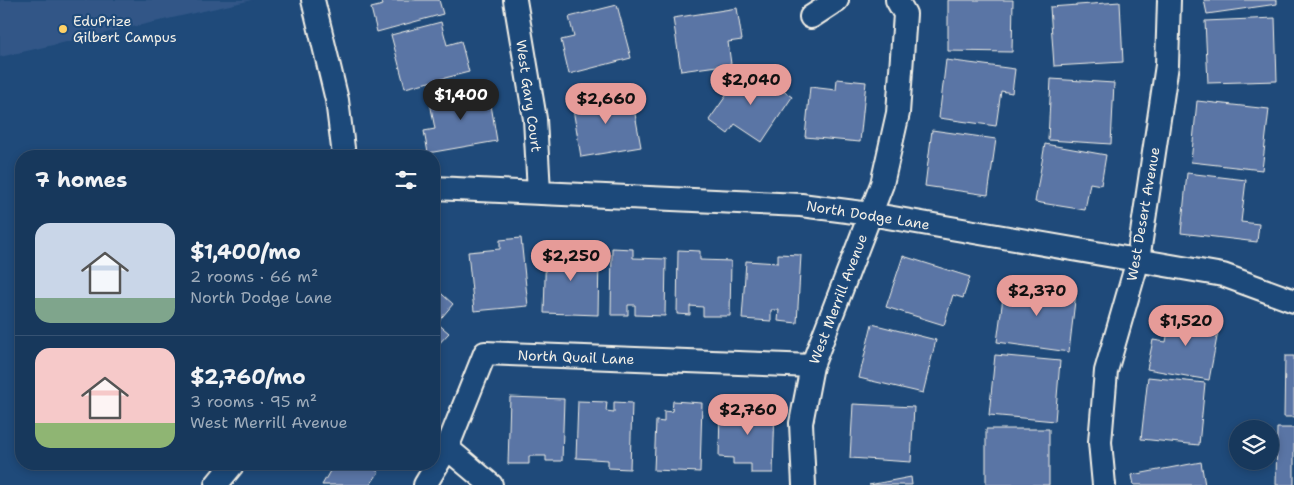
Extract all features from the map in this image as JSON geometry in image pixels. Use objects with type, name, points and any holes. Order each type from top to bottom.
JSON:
[{"type":"street","points":[[313,0],[337,100],[343,150]]},
{"type":"street","name":"West Gary Court","points":[[515,0],[535,119],[539,192]]},
{"type":"street","points":[[811,17],[837,0]]},
{"type":"street","name":"West Merrill Avenue","points":[[804,485],[801,423],[812,366],[882,184],[898,113],[905,14],[897,0]]},
{"type":"street","name":"West Desert Avenue","points":[[1104,485],[1100,442],[1106,371],[1138,260],[1167,65],[1169,0]]},
{"type":"street","name":"North Dodge Lane","points":[[440,188],[801,205],[870,214],[1223,275],[1294,301]]},
{"type":"street","name":"North Quail Lane","points":[[440,460],[447,448],[485,353],[812,366]]},
{"type":"street","points":[[447,448],[491,485]]},
{"type":"street","points":[[216,485],[228,470]]},
{"type":"street","name":"North Quail Lane","points":[[425,485],[434,470]]},
{"type":"shaded area","name":"EduPrize Gilbert Campus","points":[[0,0],[252,0],[0,57]]},
{"type":"building","points":[[381,0],[439,0],[443,14],[377,32],[371,8],[383,5]]},
{"type":"building","points":[[948,0],[1013,0],[1012,52],[948,51]]},
{"type":"building","points":[[1204,0],[1277,0],[1277,4],[1207,14]]},
{"type":"building","points":[[1120,2],[1123,62],[1054,66],[1050,7]]},
{"type":"building","points":[[617,5],[631,58],[569,74],[561,40],[574,37],[569,17]]},
{"type":"building","points":[[737,8],[742,40],[728,42],[731,64],[681,71],[673,18]]},
{"type":"building","points":[[1275,18],[1277,81],[1208,83],[1205,21]]},
{"type":"building","points":[[441,22],[447,45],[461,41],[469,72],[405,88],[391,35]]},
{"type":"building","points":[[946,60],[1015,69],[1012,93],[1001,91],[996,126],[939,118]]},
{"type":"building","points":[[747,66],[792,97],[762,142],[735,124],[728,134],[709,120]]},
{"type":"building","points":[[837,79],[866,82],[860,142],[805,137],[810,87],[836,90]]},
{"type":"building","points":[[1051,79],[1114,83],[1111,144],[1048,140]]},
{"type":"building","points":[[488,87],[497,141],[440,151],[427,150],[424,131],[435,129],[429,97]]},
{"type":"building","points":[[631,92],[641,147],[581,157],[572,103]]},
{"type":"building","points":[[1197,101],[1269,109],[1262,170],[1191,162]]},
{"type":"building","points":[[932,130],[996,139],[988,195],[925,186]]},
{"type":"building","points":[[1045,144],[1106,155],[1101,185],[1090,183],[1085,210],[1035,202]]},
{"type":"building","points":[[1187,173],[1246,180],[1241,222],[1259,224],[1257,242],[1181,233]]},
{"type":"building","points":[[521,238],[528,306],[474,311],[468,252],[500,249],[500,240]]},
{"type":"building","points":[[546,244],[568,245],[568,255],[599,256],[598,315],[544,313]]},
{"type":"building","points":[[612,248],[633,249],[633,258],[666,259],[665,316],[635,315],[635,305],[628,305],[628,315],[611,315]]},
{"type":"building","points":[[678,250],[700,251],[700,260],[731,261],[730,316],[703,316],[703,307],[690,306],[690,315],[677,314]]},
{"type":"building","points":[[778,254],[801,255],[797,323],[778,321],[779,310],[771,310],[771,321],[742,319],[746,261],[778,263]]},
{"type":"building","points":[[903,256],[970,277],[963,298],[953,295],[944,325],[886,307]]},
{"type":"building","points":[[1005,283],[1076,292],[1069,352],[997,342]]},
{"type":"building","points":[[440,292],[453,304],[440,319]]},
{"type":"building","points":[[1171,313],[1220,321],[1209,380],[1147,369],[1153,340],[1166,342]]},
{"type":"building","points":[[872,324],[936,340],[923,393],[859,378]]},
{"type":"building","points":[[440,326],[449,333],[440,343]]},
{"type":"building","points":[[995,355],[1060,361],[1055,421],[989,415]]},
{"type":"building","points":[[1285,356],[1294,356],[1294,417],[1284,417]]},
{"type":"building","points":[[1148,377],[1205,383],[1199,445],[1141,439]]},
{"type":"building","points":[[510,397],[564,399],[562,461],[546,461],[546,456],[529,456],[529,464],[508,464]]},
{"type":"building","points":[[578,401],[607,402],[606,411],[614,412],[614,402],[632,403],[630,469],[608,468],[608,460],[576,458]]},
{"type":"building","points":[[673,401],[702,403],[700,472],[654,470],[656,421],[664,422],[664,411],[672,412]]},
{"type":"building","points":[[720,404],[775,406],[773,473],[751,473],[751,464],[733,464],[733,458],[719,457]]},
{"type":"building","points":[[853,404],[914,407],[911,462],[850,458]]},
{"type":"building","points":[[1279,428],[1294,428],[1294,485],[1276,485],[1276,470],[1279,470]]},
{"type":"building","points":[[986,429],[1049,429],[1049,485],[986,485]]},
{"type":"building","points":[[1201,462],[1205,485],[1134,485],[1132,475]]},
{"type":"building","points":[[331,470],[376,470],[379,472],[370,485],[322,485]]},
{"type":"building","points":[[911,477],[912,485],[869,485]]},
{"type":"place","name":"EduPrize Gilbert Campus","points":[[63,29]]}]
